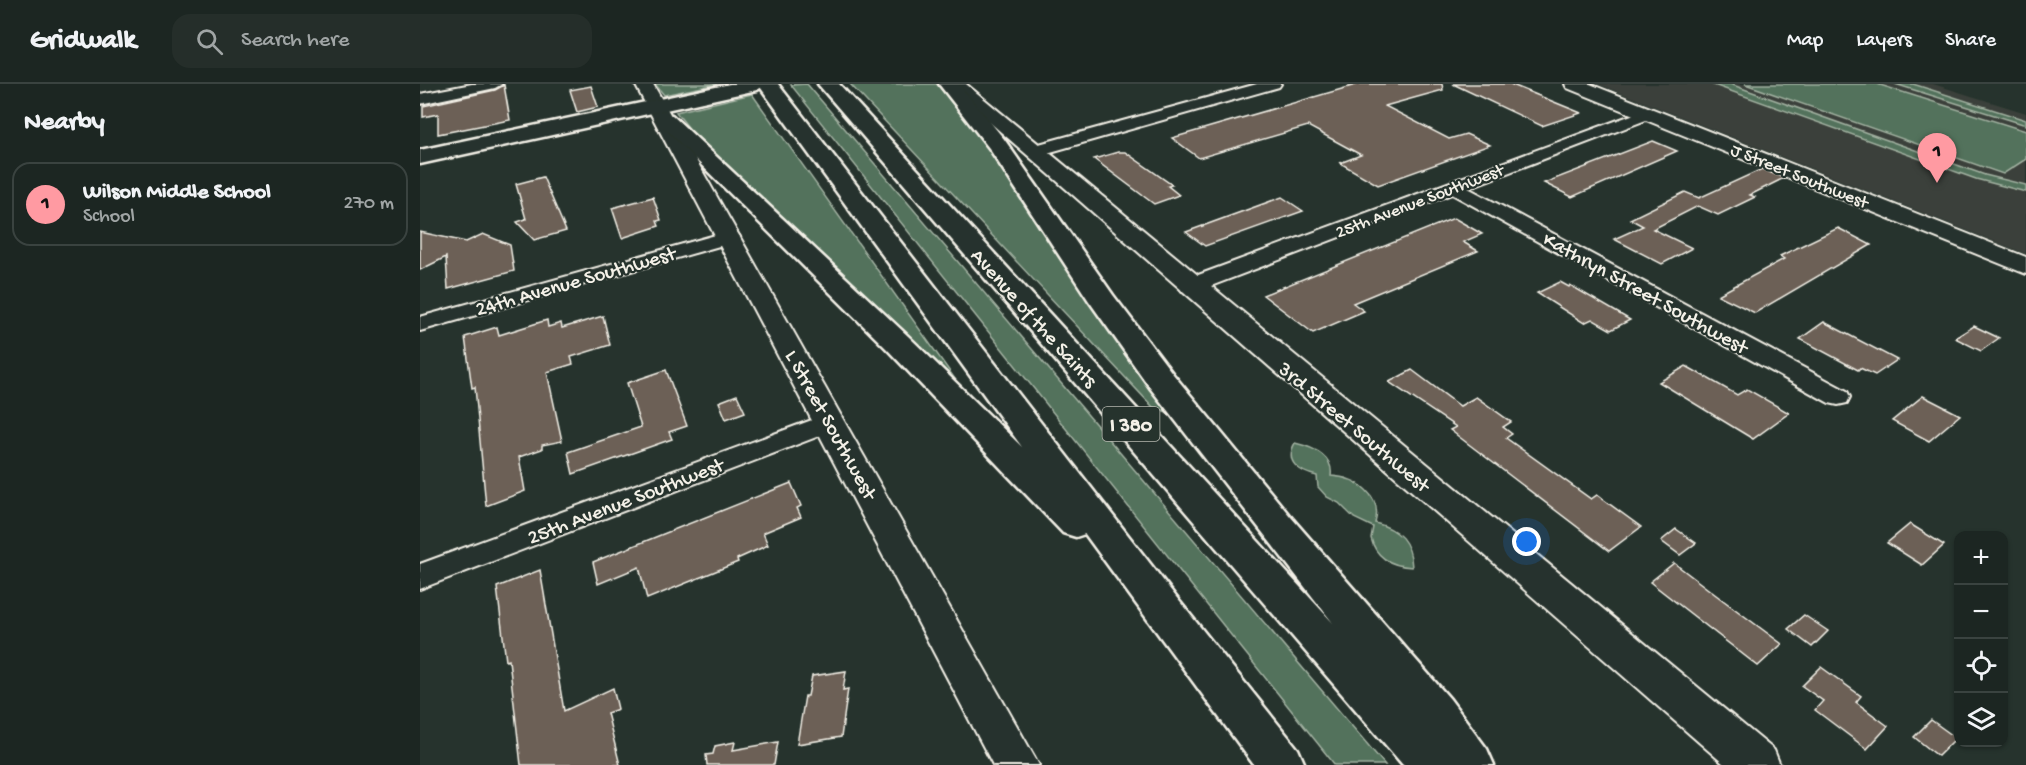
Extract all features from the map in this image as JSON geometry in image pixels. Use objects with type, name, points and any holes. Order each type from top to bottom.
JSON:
[{"type":"main road","points":[[420,157],[655,103],[757,84]]},
{"type":"main road","points":[[768,84],[1162,609],[1282,765]]},
{"type":"main road","name":"Avenue of the Saints","points":[[828,84],[1433,765]]},
{"type":"main road","points":[[949,84],[989,133],[1124,332],[1178,404],[1434,714],[1471,765]]},
{"type":"main road","points":[[655,103],[1162,609]]},
{"type":"street","points":[[420,99],[495,84]]},
{"type":"street","name":"3rd Street Southwest","points":[[955,84],[1190,286],[1758,765]]},
{"type":"street","points":[[1034,151],[1274,84]]},
{"type":"street","name":"J Street Southwest","points":[[1574,84],[2026,266]]},
{"type":"street","name":"L Street Southwest","points":[[655,103],[1017,765]]},
{"type":"street","name":"25th Avenue Southwest","points":[[1190,286],[1648,114]]},
{"type":"street","name":"Kathryn Street Southwest","points":[[1454,188],[1838,397]]},
{"type":"street","name":"24th Avenue Southwest","points":[[420,324],[730,237]]},
{"type":"street","name":"25th Avenue Southwest","points":[[420,577],[831,422]]},
{"type":"shaded area","points":[[1598,84],[1933,84],[2026,113],[2026,254]]},
{"type":"green space","points":[[655,84],[717,84],[664,95]]},
{"type":"green space","points":[[807,84],[1385,765],[1335,765],[791,85]]},
{"type":"green space","points":[[850,84],[941,84],[974,121],[1169,409],[1167,412],[1153,407]]},
{"type":"green space","points":[[1711,84],[1730,84],[1985,175],[2026,185],[2026,192],[1976,179]]},
{"type":"green space","points":[[1745,84],[1877,84],[2026,131],[2026,159],[2003,174]]},
{"type":"green space","points":[[1895,84],[1913,84],[2026,120],[2026,125]]},
{"type":"green space","points":[[752,94],[960,386],[953,388],[707,151],[676,112]]},
{"type":"green space","points":[[1295,443],[1315,450],[1325,457],[1331,469],[1331,476],[1350,480],[1366,490],[1375,504],[1375,523],[1391,529],[1402,538],[1409,550],[1412,567],[1392,563],[1381,556],[1371,538],[1373,527],[1354,518],[1339,503],[1327,497],[1318,487],[1317,476],[1304,472],[1295,465],[1291,456]]},
{"type":"building","points":[[1359,84],[1442,84],[1443,90],[1385,106],[1449,139],[1466,134],[1490,145],[1378,185],[1340,163],[1361,155],[1308,126],[1199,158],[1172,138]]},
{"type":"building","points":[[1453,84],[1510,84],[1581,113],[1542,126]]},
{"type":"building","points":[[504,85],[510,120],[438,134],[438,114],[423,117],[423,106],[495,90]]},
{"type":"building","points":[[591,86],[598,107],[577,112],[570,90]]},
{"type":"building","points":[[1653,141],[1677,151],[1572,197],[1544,183]]},
{"type":"building","points":[[1125,152],[1172,185],[1168,186],[1179,195],[1154,204],[1094,159]]},
{"type":"building","points":[[1762,169],[1784,178],[1750,195],[1755,197],[1718,215],[1698,206],[1653,229],[1692,248],[1662,264],[1614,239],[1643,226],[1630,219],[1685,192],[1699,198]]},
{"type":"building","points":[[543,177],[566,231],[534,240],[517,222],[526,219],[516,184]]},
{"type":"building","points":[[653,197],[661,220],[657,221],[659,226],[622,238],[612,208]]},
{"type":"building","points":[[1282,197],[1303,211],[1205,246],[1186,232]]},
{"type":"building","points":[[1454,218],[1482,234],[1463,242],[1478,251],[1353,303],[1364,311],[1313,333],[1263,295]]},
{"type":"building","points":[[1838,228],[1871,245],[1755,313],[1718,295],[1784,259],[1780,256]]},
{"type":"building","points":[[420,232],[466,242],[483,234],[510,245],[514,271],[448,289],[446,257],[420,270]]},
{"type":"building","points":[[1560,282],[1569,287],[1570,285],[1630,320],[1611,330],[1592,319],[1584,323],[1537,293]]},
{"type":"building","points":[[603,316],[610,345],[571,357],[573,364],[547,372],[562,441],[542,445],[542,449],[519,457],[525,491],[486,506],[475,387],[472,388],[465,337],[497,327],[499,335],[547,320],[548,327],[561,323],[562,328]]},
{"type":"building","points":[[1824,322],[1897,360],[1875,375],[1860,368],[1858,370],[1800,339]]},
{"type":"building","points":[[1974,326],[1999,338],[1981,351],[1955,338]]},
{"type":"building","points":[[1686,366],[1737,395],[1747,389],[1789,413],[1753,439],[1659,382]]},
{"type":"building","points":[[666,370],[687,426],[669,432],[672,439],[573,474],[568,452],[641,427],[627,383]]},
{"type":"building","points":[[1412,370],[1460,406],[1476,397],[1511,422],[1503,427],[1512,434],[1506,438],[1591,499],[1597,495],[1641,527],[1609,551],[1450,430],[1456,427],[1389,382]]},
{"type":"building","points":[[737,395],[745,412],[726,419],[719,402]]},
{"type":"building","points":[[1923,396],[1960,415],[1929,441],[1892,421]]},
{"type":"building","points":[[791,483],[801,506],[797,508],[801,517],[763,533],[768,545],[737,559],[738,562],[647,599],[639,567],[598,584],[593,562]]},
{"type":"building","points":[[1910,524],[1944,545],[1922,565],[1887,543]]},
{"type":"building","points":[[1676,529],[1696,543],[1680,555],[1661,541]]},
{"type":"building","points":[[1674,563],[1782,644],[1758,666],[1650,582]]},
{"type":"building","points":[[540,570],[564,711],[613,688],[618,709],[607,713],[620,765],[521,765],[509,660],[506,661],[497,587]]},
{"type":"building","points":[[1804,615],[1828,631],[1812,647],[1788,629]]},
{"type":"building","points":[[1821,667],[1861,696],[1856,702],[1888,726],[1867,749],[1815,710],[1823,701],[1802,686]]},
{"type":"building","points":[[846,671],[843,690],[848,689],[841,737],[797,744],[805,696],[808,696],[812,676]]},
{"type":"building","points":[[1931,720],[1954,737],[1954,740],[1938,756],[1914,737]]},
{"type":"building","points":[[735,742],[733,750],[778,742],[774,765],[707,765],[706,755],[713,754],[715,746]]},
{"type":"place","name":"Wilson Middle School","points":[[1937,183]]}]
